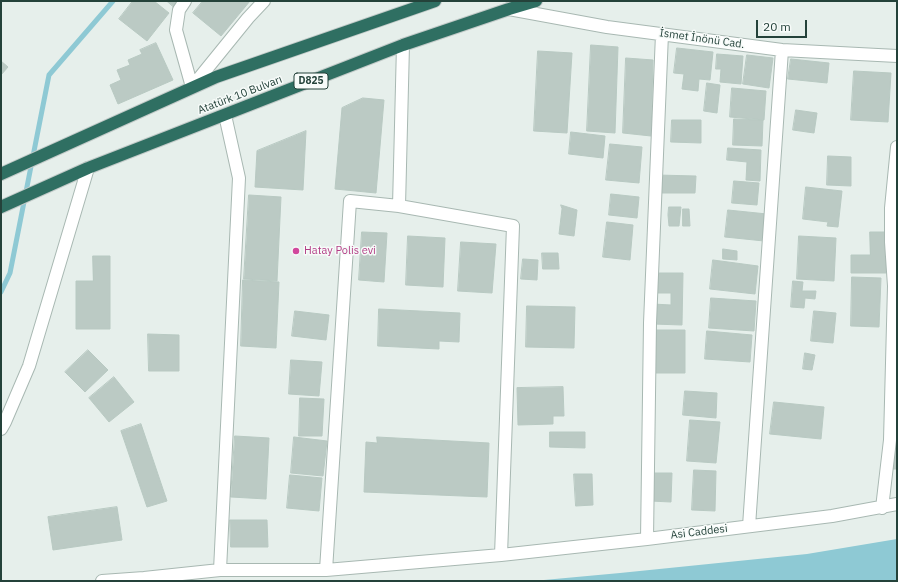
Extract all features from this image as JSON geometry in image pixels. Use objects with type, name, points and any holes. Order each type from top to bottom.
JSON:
[{"type":"highway","points":[[1,174],[216,77],[435,1]]},
{"type":"highway","name":"Atatürk 10 Bulvarı","points":[[1,207],[88,168],[403,45],[536,1]]},
{"type":"street","points":[[185,1],[179,10],[176,30],[192,87]]},
{"type":"street","points":[[192,87],[248,18],[264,1]]},
{"type":"street","name":"İsmet İnönü Cad.","points":[[509,9],[607,27],[782,50],[897,56]]},
{"type":"street","points":[[647,539],[650,323],[662,34]]},
{"type":"street","points":[[399,206],[403,45]]},
{"type":"street","points":[[749,526],[782,50]]},
{"type":"street","points":[[220,570],[239,178],[225,115]]},
{"type":"street","points":[[882,508],[890,440],[894,286],[891,242],[891,208],[897,147]]},
{"type":"street","points":[[1,429],[29,366],[88,168]]},
{"type":"street","points":[[326,570],[350,201],[399,206],[513,226],[501,555]]},
{"type":"street","name":"Asi Caddesi","points":[[102,581],[220,570],[326,570],[501,555],[832,516],[882,508],[897,504]]},
{"type":"water","points":[[897,539],[897,581],[533,581],[807,554]]},
{"type":"building","points":[[133,1],[154,1],[169,13],[147,41],[119,19]]},
{"type":"building","points":[[167,1],[178,1],[174,7]]},
{"type":"building","points":[[203,1],[250,1],[221,36],[193,13]]},
{"type":"building","points":[[156,43],[173,80],[118,104],[110,85],[121,80],[117,70],[130,65],[128,60],[142,54],[140,50]]},
{"type":"building","points":[[591,45],[618,47],[615,133],[587,131]]},
{"type":"building","points":[[677,48],[713,52],[710,80],[699,79],[698,91],[682,89],[684,74],[674,73]]},
{"type":"building","points":[[538,51],[572,53],[567,133],[534,131]]},
{"type":"building","points":[[717,54],[743,56],[741,84],[720,82],[721,69],[716,69]]},
{"type":"building","points":[[747,55],[773,58],[769,88],[743,84]]},
{"type":"building","points":[[626,58],[653,60],[651,136],[623,133]]},
{"type":"building","points":[[791,59],[829,63],[827,83],[788,79]]},
{"type":"building","points":[[1,61],[8,67],[1,75]]},
{"type":"building","points":[[854,71],[891,73],[888,122],[851,120]]},
{"type":"building","points":[[707,83],[720,85],[717,113],[704,111]]},
{"type":"building","points":[[732,88],[766,91],[764,120],[730,117]]},
{"type":"building","points":[[363,98],[384,100],[376,193],[335,189],[342,108]]},
{"type":"building","points":[[796,110],[817,113],[814,133],[793,130]]},
{"type":"building","points":[[734,119],[763,120],[762,146],[733,145]]},
{"type":"building","points":[[672,120],[701,120],[701,143],[671,142]]},
{"type":"building","points":[[306,131],[303,190],[255,187],[257,151]]},
{"type":"building","points":[[571,132],[605,136],[603,158],[569,154]]},
{"type":"building","points":[[610,144],[642,147],[639,183],[606,180]]},
{"type":"building","points":[[728,148],[761,150],[760,181],[746,180],[747,162],[727,160]]},
{"type":"building","points":[[828,156],[851,157],[851,186],[827,185]]},
{"type":"building","points":[[657,175],[696,176],[695,193],[657,193]]},
{"type":"building","points":[[734,181],[759,183],[757,205],[732,203]]},
{"type":"building","points":[[806,187],[842,191],[838,227],[827,226],[828,222],[803,219]]},
{"type":"building","points":[[611,194],[639,197],[637,218],[609,215]]},
{"type":"building","points":[[249,195],[281,197],[277,281],[244,279]]},
{"type":"building","points":[[561,205],[577,210],[574,236],[559,234],[562,209]]},
{"type":"building","points":[[669,207],[681,207],[679,226],[669,226]]},
{"type":"building","points":[[683,209],[689,209],[690,226],[683,226]]},
{"type":"building","points":[[728,210],[767,214],[764,241],[725,237]]},
{"type":"building","points":[[607,222],[633,225],[630,260],[603,257]]},
{"type":"building","points":[[362,232],[387,233],[384,282],[359,280]]},
{"type":"building","points":[[870,232],[886,232],[886,273],[851,273],[851,255],[870,255]]},
{"type":"building","points":[[408,236],[445,238],[443,287],[406,285]]},
{"type":"building","points":[[799,236],[836,238],[834,281],[797,279]]},
{"type":"building","points":[[461,242],[496,244],[492,293],[458,291]]},
{"type":"building","points":[[723,249],[737,251],[737,260],[723,259]]},
{"type":"building","points":[[542,253],[558,253],[559,269],[543,269]]},
{"type":"building","points":[[93,256],[110,256],[110,329],[76,329],[76,281],[93,281]]},
{"type":"building","points":[[523,259],[538,260],[537,280],[521,279]]},
{"type":"building","points":[[713,260],[758,266],[755,294],[710,289]]},
{"type":"building","points":[[655,273],[683,273],[682,325],[653,324],[653,304],[671,305],[671,293],[654,293]]},
{"type":"building","points":[[852,277],[881,278],[879,327],[851,326]]},
{"type":"building","points":[[243,280],[279,282],[276,348],[241,346]]},
{"type":"building","points":[[793,281],[803,282],[802,291],[816,291],[815,299],[805,298],[804,308],[791,307]]},
{"type":"building","points":[[711,298],[756,301],[754,331],[709,328]]},
{"type":"building","points":[[527,306],[575,307],[574,348],[526,347]]},
{"type":"building","points":[[379,309],[460,313],[459,342],[439,341],[439,349],[378,346]]},
{"type":"building","points":[[295,311],[329,315],[326,340],[292,336]]},
{"type":"building","points":[[814,311],[836,313],[833,343],[811,341]]},
{"type":"building","points":[[653,330],[685,330],[685,373],[653,373]]},
{"type":"building","points":[[707,331],[752,335],[750,362],[705,359]]},
{"type":"building","points":[[148,334],[179,335],[179,371],[149,371]]},
{"type":"building","points":[[88,350],[108,370],[85,392],[65,372]]},
{"type":"building","points":[[805,353],[815,355],[812,370],[803,369]]},
{"type":"building","points":[[291,360],[322,362],[319,396],[289,394]]},
{"type":"building","points":[[114,377],[134,402],[109,422],[89,398]]},
{"type":"building","points":[[563,387],[564,416],[553,416],[553,424],[518,425],[517,388]]},
{"type":"building","points":[[685,391],[717,393],[716,418],[683,415]]},
{"type":"building","points":[[300,398],[324,399],[322,436],[299,436]]},
{"type":"building","points":[[774,402],[824,407],[821,439],[770,434]]},
{"type":"building","points":[[690,420],[720,422],[716,463],[687,461]]},
{"type":"building","points":[[141,424],[167,501],[147,507],[121,431]]},
{"type":"building","points":[[550,432],[585,432],[585,448],[550,447]]},
{"type":"building","points":[[235,436],[269,438],[266,499],[231,497]]},
{"type":"building","points":[[294,437],[327,441],[323,476],[291,473]]},
{"type":"building","points":[[377,437],[489,443],[487,497],[364,492],[366,442],[377,443]]},
{"type":"building","points":[[893,440],[897,440],[897,469],[893,469]]},
{"type":"building","points":[[694,470],[716,471],[715,511],[692,510]]},
{"type":"building","points":[[650,473],[672,473],[671,502],[650,501]]},
{"type":"building","points":[[574,474],[592,474],[593,505],[576,506]]},
{"type":"building","points":[[290,475],[322,478],[319,511],[287,508]]},
{"type":"building","points":[[117,507],[122,540],[53,550],[48,517]]},
{"type":"building","points":[[230,520],[267,520],[268,547],[231,547]]},
{"type":"waterway","points":[[1,292],[10,273],[49,75],[113,1]]},
{"type":"place","name":"Hatay Polis evi","points":[[296,251]]}]
